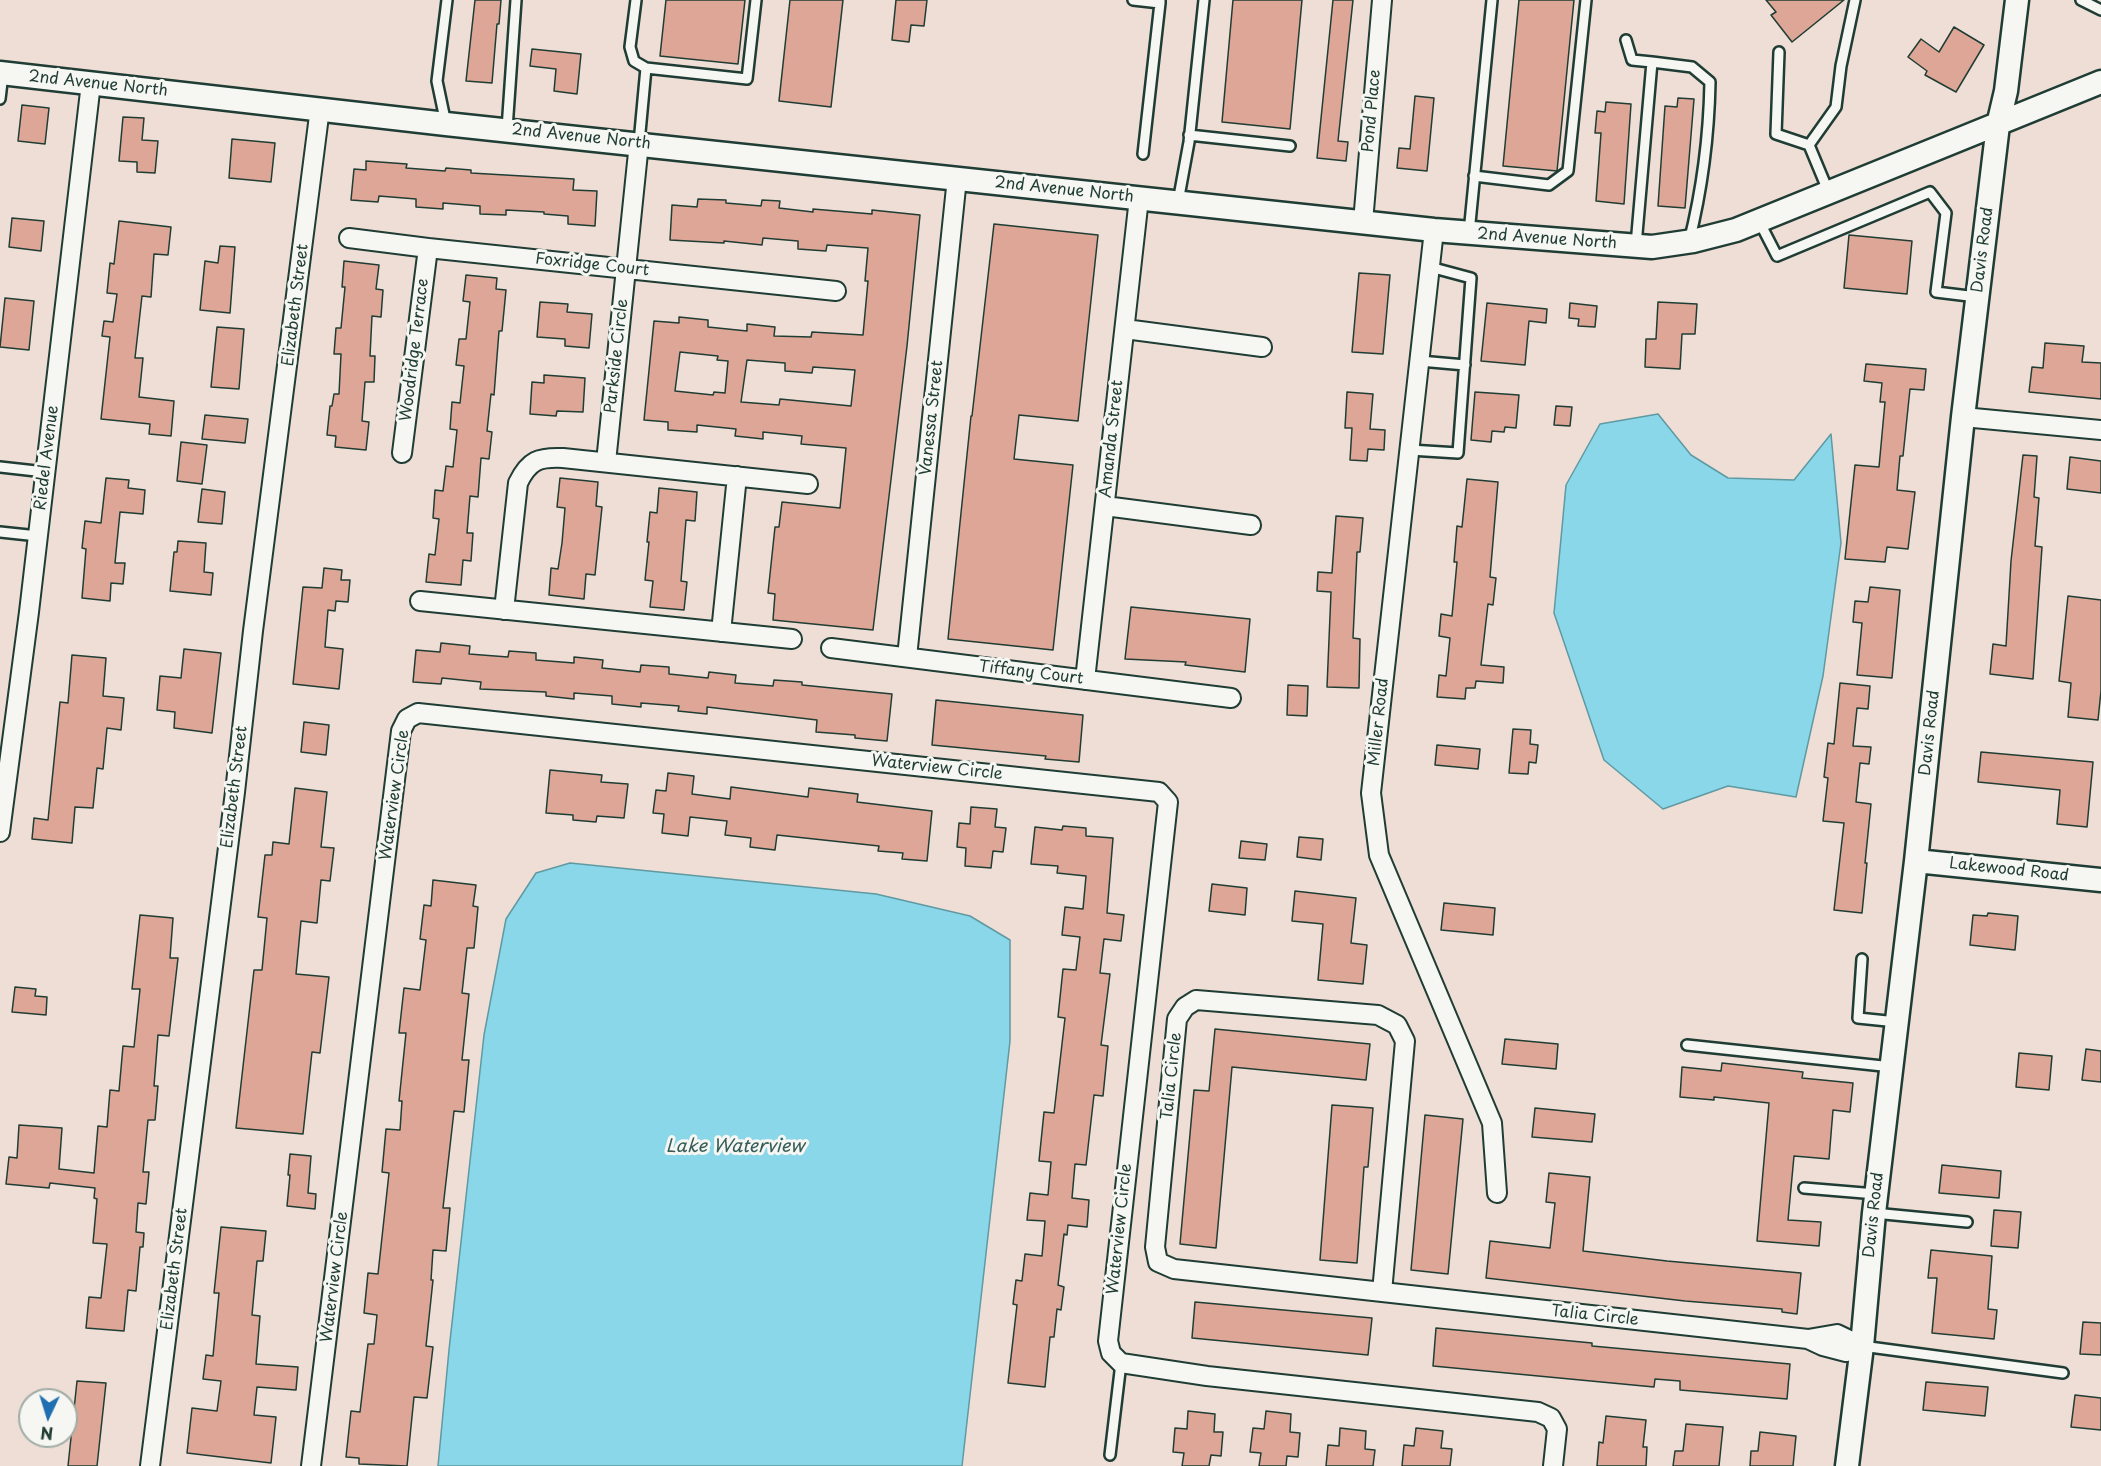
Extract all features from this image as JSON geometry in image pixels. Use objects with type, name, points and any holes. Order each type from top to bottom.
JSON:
[{"type":"street","name":"Pond Place","points":[[1363,222],[1382,0]]},
{"type":"street","name":"Davis Road","points":[[1847,1466],[1862,1346],[1875,1204],[1916,861],[1963,417],[1998,125],[2006,91],[2017,0]]},
{"type":"street","name":"2nd Avenue North","points":[[1,73],[446,124],[1434,230],[1652,247],[1689,242],[1736,230],[2101,82]]},
{"type":"street","name":"Riedel Avenue","points":[[0,831],[38,536],[91,83]]},
{"type":"street","name":"Elizabeth Street","points":[[150,1466],[234,803],[253,631],[321,108]]},
{"type":"street","name":"Parkside Circle","points":[[606,462],[639,143]]},
{"type":"street","name":"Vanessa Street","points":[[907,657],[957,178]]},
{"type":"street","name":"Amanda Street","points":[[1085,680],[1140,198]]},
{"type":"street","name":"Miller Road","points":[[1434,230],[1371,793],[1379,855],[1492,1123],[1497,1193]]},
{"type":"street","name":"Foxridge Court","points":[[349,238],[836,291]]},
{"type":"street","name":"Woodridge Terrace","points":[[402,453],[428,248]]},
{"type":"street","points":[[1125,328],[1262,346]]},
{"type":"street","points":[[1963,417],[2101,430]]},
{"type":"street","points":[[504,610],[518,483],[524,470],[534,461],[546,458],[606,462],[808,484]]},
{"type":"street","points":[[721,632],[737,477]]},
{"type":"street","points":[[1105,506],[1251,525]]},
{"type":"street","points":[[420,601],[792,639]]},
{"type":"street","name":"Tiffany Court","points":[[831,648],[1231,698]]},
{"type":"street","name":"Waterview Circle","points":[[311,1466],[401,731],[407,719],[418,713],[1159,792],[1168,802],[1108,1341],[1111,1353],[1121,1363]]},
{"type":"street","name":"Lakewood Road","points":[[1916,861],[2101,880]]},
{"type":"street","name":"Talia Circle","points":[[1382,1292],[1405,1041],[1397,1025],[1378,1015],[1196,1000],[1185,1007],[1177,1019],[1155,1247],[1158,1262],[1174,1269],[1808,1340],[1837,1334],[1862,1346]]},
{"type":"street","points":[[1121,1363],[1207,1376],[1538,1412],[1551,1418],[1557,1429],[1554,1466]]},
{"type":"lane","points":[[446,124],[437,81],[447,0]]},
{"type":"lane","points":[[507,130],[516,0]]},
{"type":"lane","points":[[636,0],[630,47],[634,61],[646,68],[747,79],[756,0]]},
{"type":"lane","points":[[1133,0],[1160,1],[1143,154]]},
{"type":"lane","points":[[1178,202],[1189,135],[1204,0]]},
{"type":"lane","points":[[1468,233],[1492,0]]},
{"type":"lane","points":[[1474,176],[1549,185],[1568,171],[1586,0]]},
{"type":"lane","points":[[1809,145],[1836,106],[1841,66],[1855,0]]},
{"type":"lane","points":[[2081,0],[2098,6]]},
{"type":"lane","points":[[1626,40],[1632,60],[1692,67],[1710,82],[1704,170],[1689,242]]},
{"type":"lane","points":[[1779,52],[1776,134],[1809,145],[1829,193]]},
{"type":"lane","points":[[1636,245],[1652,63]]},
{"type":"lane","points":[[639,143],[646,68]]},
{"type":"lane","points":[[0,99],[1,73]]},
{"type":"lane","points":[[1189,135],[1290,146]]},
{"type":"lane","points":[[1759,221],[1777,256],[1930,192],[1946,213],[1936,292],[1977,297]]},
{"type":"lane","points":[[1410,450],[1458,453],[1471,278],[1430,267]]},
{"type":"lane","points":[[1420,361],[1465,365]]},
{"type":"lane","points":[[0,467],[45,472]]},
{"type":"lane","points":[[0,532],[38,536]]},
{"type":"lane","points":[[1862,958],[1858,1018],[1897,1022]]},
{"type":"lane","points":[[1687,1045],[1892,1067]]},
{"type":"lane","points":[[1803,1188],[1967,1222]]},
{"type":"lane","points":[[1862,1346],[2063,1373]]},
{"type":"lane","points":[[1110,1455],[1121,1363]]},
{"type":"water","points":[[1658,414],[1691,455],[1728,478],[1794,480],[1831,434],[1841,543],[1823,676],[1796,797],[1728,786],[1663,809],[1604,760],[1554,613],[1566,485],[1600,424]]},
{"type":"water","name":"Lake Waterview","points":[[570,863],[876,894],[970,916],[1010,940],[1010,1041],[962,1466],[438,1466],[484,1035],[506,919],[536,873]]},
{"type":"building","points":[[475,0],[501,0],[492,83],[466,81]]},
{"type":"building","points":[[666,0],[745,0],[738,64],[660,56]]},
{"type":"building","points":[[790,0],[843,0],[831,107],[779,101]]},
{"type":"building","points":[[896,0],[927,0],[924,26],[911,25],[909,42],[892,40]]},
{"type":"building","points":[[1233,0],[1302,0],[1290,129],[1222,122]]},
{"type":"building","points":[[1333,0],[1353,0],[1338,141],[1348,142],[1346,161],[1317,158]]},
{"type":"building","points":[[1519,0],[1574,0],[1557,171],[1503,166]]},
{"type":"building","points":[[1766,0],[1844,0],[1792,42],[1771,15],[1776,12]]},
{"type":"building","points":[[1954,27],[1984,45],[1956,92],[1925,75],[1927,71],[1908,57],[1921,39],[1939,52]]},
{"type":"building","points":[[532,49],[581,54],[577,94],[554,91],[556,69],[530,66]]},
{"type":"building","points":[[1415,96],[1434,98],[1427,171],[1397,168],[1399,148],[1410,149]]},
{"type":"building","points":[[1678,98],[1694,99],[1685,208],[1658,206],[1665,106],[1677,107]]},
{"type":"building","points":[[1606,102],[1631,104],[1624,204],[1596,201],[1601,133],[1595,133],[1597,111],[1605,112]]},
{"type":"building","points":[[22,105],[49,108],[45,144],[18,141]]},
{"type":"building","points":[[123,117],[144,118],[142,140],[158,141],[155,173],[137,172],[137,162],[119,161]]},
{"type":"building","points":[[232,139],[275,143],[271,182],[229,178]]},
{"type":"building","points":[[366,161],[407,164],[406,168],[445,171],[446,168],[471,170],[471,173],[574,179],[573,190],[597,191],[595,226],[568,224],[568,216],[544,214],[544,212],[506,210],[506,215],[480,214],[480,206],[443,203],[443,209],[416,207],[416,199],[379,196],[378,202],[351,200],[354,169],[366,170]]},
{"type":"building","points":[[698,199],[726,200],[726,203],[761,206],[762,200],[780,201],[779,208],[813,212],[813,209],[872,214],[872,210],[920,215],[907,346],[873,630],[773,620],[775,594],[768,593],[775,527],[779,527],[782,502],[840,508],[846,448],[801,444],[802,436],[763,432],[763,439],[735,436],[736,429],[697,425],[697,432],[668,430],[668,422],[644,420],[654,321],[679,323],[679,317],[708,320],[708,327],[747,331],[747,324],[775,327],[774,336],[811,337],[812,332],[863,335],[868,281],[865,281],[868,248],[827,245],[826,251],[798,249],[798,241],[763,238],[762,245],[724,241],[724,243],[670,240],[672,205],[697,207]],"holes":[[[680,352],[718,356],[717,360],[728,361],[725,393],[714,392],[713,395],[675,391]],[[747,360],[785,363],[785,371],[812,373],[813,367],[855,370],[851,406],[780,399],[779,405],[741,402]]]},
{"type":"building","points":[[12,218],[44,221],[41,251],[9,247]]},
{"type":"building","points":[[119,221],[171,227],[168,255],[154,254],[151,297],[142,296],[135,358],[143,358],[139,397],[174,401],[171,436],[149,434],[150,424],[101,419],[110,337],[102,336],[104,321],[113,322],[117,294],[107,293],[110,263],[114,264]]},
{"type":"building","points":[[994,224],[1098,235],[1078,421],[1019,415],[1014,459],[1073,465],[1053,650],[948,639]]},
{"type":"building","points":[[1849,235],[1912,241],[1907,294],[1844,288]]},
{"type":"building","points":[[220,246],[235,247],[230,313],[200,310],[205,261],[218,263]]},
{"type":"building","points":[[344,261],[379,265],[376,289],[383,290],[381,317],[372,316],[370,356],[375,356],[374,382],[365,382],[362,421],[369,422],[366,450],[335,447],[336,436],[327,435],[330,406],[332,406],[334,394],[339,394],[341,354],[334,354],[336,328],[341,328],[345,287],[342,287]]},
{"type":"building","points":[[1359,273],[1390,275],[1383,354],[1352,352]]},
{"type":"building","points":[[466,275],[497,278],[496,289],[506,290],[502,331],[499,331],[494,395],[491,394],[487,431],[492,432],[489,459],[481,458],[478,497],[470,496],[467,533],[473,533],[471,561],[463,560],[461,585],[426,582],[429,554],[435,555],[439,519],[433,518],[435,490],[443,491],[446,466],[453,467],[457,430],[450,429],[452,402],[460,403],[464,366],[456,365],[459,339],[466,339],[470,302],[463,301]]},
{"type":"building","points":[[5,298],[34,301],[29,350],[0,347]]},
{"type":"building","points":[[540,302],[568,304],[567,312],[592,314],[589,348],[565,346],[565,339],[537,337]]},
{"type":"building","points":[[1658,302],[1697,304],[1695,334],[1682,334],[1680,369],[1645,367],[1646,339],[1656,339]]},
{"type":"building","points":[[1487,303],[1547,309],[1546,323],[1529,321],[1525,365],[1481,361]]},
{"type":"building","points":[[1570,303],[1597,306],[1595,327],[1578,326],[1579,319],[1569,318]]},
{"type":"building","points":[[217,327],[244,329],[239,389],[211,387]]},
{"type":"building","points":[[2045,343],[2084,346],[2082,362],[2101,363],[2101,399],[2029,392],[2032,367],[2043,368]]},
{"type":"building","points":[[1866,364],[1926,369],[1924,390],[1910,389],[1903,456],[1900,456],[1897,490],[1915,492],[1908,549],[1887,547],[1885,562],[1845,559],[1855,465],[1879,467],[1885,402],[1880,402],[1882,383],[1864,381]]},
{"type":"building","points":[[544,375],[585,378],[583,412],[557,411],[556,416],[530,414],[532,382],[544,383]]},
{"type":"building","points":[[1347,392],[1373,394],[1370,429],[1385,430],[1384,450],[1368,449],[1367,461],[1350,460],[1352,428],[1345,428]]},
{"type":"building","points":[[1475,392],[1519,395],[1516,428],[1505,427],[1504,432],[1492,431],[1491,442],[1471,440]]},
{"type":"building","points":[[1556,406],[1572,407],[1570,426],[1554,425]]},
{"type":"building","points":[[205,415],[248,419],[245,443],[202,439]]},
{"type":"building","points":[[181,442],[207,445],[202,484],[177,481]]},
{"type":"building","points":[[2023,455],[2037,456],[2034,497],[2039,498],[2035,546],[2042,547],[2033,679],[1990,674],[1993,644],[2006,646],[2011,561]]},
{"type":"building","points":[[2070,457],[2101,461],[2101,493],[2067,489]]},
{"type":"building","points":[[106,478],[129,480],[128,488],[145,490],[143,514],[120,512],[115,563],[125,563],[123,584],[111,583],[110,601],[82,598],[86,549],[82,548],[85,521],[101,523]]},
{"type":"building","points":[[560,478],[598,482],[596,506],[602,507],[595,575],[586,574],[584,599],[549,595],[551,568],[558,569],[562,543],[565,508],[557,507]]},
{"type":"building","points":[[1467,479],[1498,482],[1490,577],[1496,578],[1493,605],[1488,604],[1481,665],[1504,667],[1503,683],[1476,681],[1475,688],[1466,688],[1465,699],[1437,697],[1439,675],[1446,676],[1450,638],[1439,636],[1441,614],[1452,616],[1457,562],[1454,562],[1457,526],[1462,527]]},
{"type":"building","points":[[659,488],[697,492],[695,521],[686,520],[681,581],[687,582],[684,610],[650,607],[653,581],[645,580],[649,542],[647,542],[650,512],[657,513]]},
{"type":"building","points":[[202,489],[225,492],[222,524],[198,522]]},
{"type":"building","points":[[1336,516],[1363,518],[1360,552],[1357,552],[1353,638],[1360,639],[1359,688],[1327,687],[1331,592],[1317,591],[1318,572],[1332,573]]},
{"type":"building","points":[[178,541],[206,543],[204,572],[213,573],[211,595],[170,591],[174,552],[177,552]]},
{"type":"building","points":[[324,568],[342,570],[341,580],[350,580],[348,602],[336,601],[335,611],[328,610],[325,647],[343,649],[339,689],[293,684],[303,587],[322,588]]},
{"type":"building","points":[[1870,587],[1900,590],[1892,678],[1857,675],[1862,623],[1853,622],[1855,601],[1868,602]]},
{"type":"building","points":[[2068,596],[2101,600],[2101,691],[2098,720],[2068,717],[2071,683],[2059,681]]},
{"type":"building","points":[[1131,607],[1250,619],[1245,672],[1185,665],[1186,662],[1125,659]]},
{"type":"building","points":[[441,643],[470,646],[469,654],[508,657],[509,651],[536,653],[536,660],[574,663],[574,657],[603,660],[602,668],[640,672],[641,665],[669,667],[669,674],[708,678],[709,672],[736,675],[735,683],[773,686],[774,680],[892,694],[887,741],[855,738],[855,735],[816,732],[817,720],[707,707],[707,714],[678,711],[679,706],[641,703],[641,707],[612,704],[612,696],[574,693],[574,699],[546,696],[546,692],[480,689],[481,682],[442,678],[441,684],[413,682],[416,650],[440,652]]},
{"type":"building","points":[[184,649],[221,653],[212,733],[174,728],[175,712],[157,710],[160,676],[181,678]]},
{"type":"building","points":[[72,655],[106,658],[103,696],[124,698],[121,730],[107,728],[103,769],[97,768],[93,808],[75,807],[72,843],[32,839],[34,818],[48,820],[60,702],[68,703]]},
{"type":"building","points":[[1840,683],[1870,686],[1868,709],[1857,708],[1853,746],[1871,747],[1869,764],[1860,763],[1856,802],[1871,804],[1862,913],[1834,910],[1844,823],[1823,821],[1828,778],[1824,777],[1828,743],[1834,744]]},
{"type":"building","points":[[1288,685],[1308,686],[1307,716],[1287,715]]},
{"type":"building","points":[[936,700],[1083,715],[1079,762],[1045,759],[1046,756],[932,745]]},
{"type":"building","points":[[304,722],[329,725],[326,755],[301,752]]},
{"type":"building","points":[[1513,729],[1531,730],[1530,744],[1538,745],[1536,763],[1529,762],[1528,774],[1509,773]]},
{"type":"building","points":[[1437,745],[1480,749],[1478,769],[1435,765]]},
{"type":"building","points":[[1981,752],[2093,762],[2087,827],[2057,824],[2060,790],[1978,782]]},
{"type":"building","points":[[550,770],[602,775],[601,782],[628,784],[624,818],[597,816],[596,822],[573,820],[573,815],[546,813]]},
{"type":"building","points":[[668,773],[694,776],[692,794],[730,799],[731,787],[808,797],[809,788],[858,794],[857,802],[932,811],[927,861],[902,859],[903,853],[878,851],[879,846],[777,835],[775,850],[750,847],[751,838],[725,835],[727,821],[690,817],[688,836],[662,833],[664,814],[653,813],[656,790],[666,791]]},
{"type":"building","points":[[295,788],[327,792],[321,847],[334,848],[330,881],[321,880],[317,923],[301,921],[296,974],[329,977],[320,1053],[312,1052],[303,1134],[236,1128],[254,970],[262,970],[267,918],[258,917],[265,855],[272,855],[273,842],[289,844]]},
{"type":"building","points":[[971,807],[997,809],[995,827],[1006,828],[1003,852],[993,851],[991,868],[965,866],[966,848],[957,847],[959,823],[970,824]]},
{"type":"building","points":[[1063,826],[1086,828],[1086,836],[1113,838],[1107,913],[1124,915],[1121,941],[1104,939],[1100,973],[1110,974],[1101,1045],[1108,1046],[1103,1096],[1094,1095],[1086,1165],[1075,1164],[1072,1198],[1089,1200],[1087,1227],[1068,1225],[1067,1235],[1064,1234],[1058,1285],[1064,1287],[1061,1310],[1057,1309],[1054,1337],[1050,1337],[1045,1387],[1008,1383],[1017,1305],[1013,1304],[1016,1280],[1022,1281],[1025,1254],[1042,1256],[1045,1221],[1027,1220],[1030,1193],[1048,1195],[1051,1162],[1039,1161],[1044,1112],[1054,1113],[1065,1018],[1058,1017],[1063,969],[1076,970],[1080,937],[1062,935],[1065,907],[1083,909],[1086,876],[1057,873],[1058,866],[1031,864],[1035,827],[1062,830]]},
{"type":"building","points":[[1299,837],[1323,839],[1321,860],[1297,857]]},
{"type":"building","points":[[1241,841],[1267,844],[1265,860],[1239,858]]},
{"type":"building","points":[[433,880],[476,885],[473,906],[478,907],[474,948],[467,948],[462,993],[469,994],[462,1060],[469,1060],[464,1112],[454,1111],[443,1208],[450,1208],[446,1251],[433,1250],[431,1280],[433,1280],[426,1346],[433,1347],[427,1398],[414,1397],[407,1466],[359,1464],[359,1458],[346,1457],[351,1411],[360,1412],[368,1344],[374,1344],[377,1315],[364,1313],[368,1273],[378,1274],[389,1173],[382,1172],[386,1129],[400,1130],[402,1101],[399,1101],[406,1033],[399,1033],[404,988],[420,990],[426,940],[420,939],[424,905],[431,906]]},
{"type":"building","points":[[1212,884],[1247,888],[1245,915],[1209,911]]},
{"type":"building","points":[[1295,891],[1356,898],[1351,943],[1367,945],[1363,984],[1318,980],[1323,924],[1292,921]]},
{"type":"building","points":[[1444,903],[1495,908],[1493,935],[1441,930]]},
{"type":"building","points":[[1988,913],[2018,916],[2015,950],[1970,945],[1973,915],[1987,916]]},
{"type":"building","points":[[140,915],[173,918],[170,958],[178,958],[169,1036],[158,1035],[154,1086],[158,1086],[155,1120],[148,1120],[143,1172],[149,1172],[146,1204],[138,1203],[136,1232],[144,1233],[143,1247],[140,1247],[136,1291],[128,1290],[124,1331],[86,1328],[89,1297],[101,1298],[107,1244],[93,1243],[97,1199],[94,1198],[95,1188],[50,1183],[49,1188],[6,1184],[9,1157],[17,1158],[19,1125],[62,1128],[59,1169],[94,1173],[98,1126],[107,1127],[110,1090],[119,1091],[123,1046],[134,1047],[140,989],[132,989]]},
{"type":"building","points":[[15,987],[36,989],[35,996],[47,997],[46,1015],[12,1012]]},
{"type":"building","points":[[1215,1029],[1370,1044],[1366,1080],[1232,1067],[1216,1248],[1180,1244],[1194,1090],[1209,1091]]},
{"type":"building","points":[[1505,1039],[1558,1044],[1556,1069],[1502,1064]]},
{"type":"building","points":[[2086,1049],[2101,1051],[2101,1082],[2082,1080]]},
{"type":"building","points":[[2019,1053],[2052,1056],[2049,1090],[2016,1087]]},
{"type":"building","points":[[1722,1063],[1803,1072],[1802,1078],[1853,1083],[1850,1112],[1833,1110],[1829,1159],[1794,1156],[1788,1220],[1821,1222],[1819,1246],[1757,1241],[1769,1103],[1714,1097],[1714,1100],[1680,1097],[1682,1067],[1721,1071]]},
{"type":"building","points":[[1332,1105],[1373,1108],[1368,1167],[1364,1167],[1357,1263],[1320,1260]]},
{"type":"building","points":[[1535,1108],[1595,1114],[1592,1142],[1532,1137]]},
{"type":"building","points":[[1425,1115],[1463,1119],[1448,1274],[1411,1270]]},
{"type":"building","points":[[290,1154],[311,1156],[308,1193],[316,1194],[315,1209],[287,1206]]},
{"type":"building","points":[[1942,1165],[2001,1171],[1999,1198],[1939,1193]]},
{"type":"building","points":[[1549,1173],[1590,1177],[1583,1251],[1801,1273],[1797,1314],[1782,1312],[1782,1309],[1685,1301],[1486,1278],[1490,1241],[1550,1248],[1555,1203],[1546,1202]]},
{"type":"building","points":[[1994,1210],[2021,1212],[2018,1248],[1991,1246]]},
{"type":"building","points":[[221,1227],[266,1231],[263,1261],[257,1261],[252,1315],[260,1316],[256,1364],[298,1367],[296,1390],[257,1387],[254,1415],[276,1417],[271,1463],[187,1453],[192,1408],[217,1411],[221,1381],[203,1379],[206,1355],[213,1356],[219,1293],[214,1293]]},
{"type":"building","points":[[1931,1250],[1992,1256],[1988,1309],[1997,1310],[1994,1339],[1932,1333],[1937,1278],[1928,1278]]},
{"type":"building","points":[[1195,1302],[1372,1318],[1368,1355],[1192,1338]]},
{"type":"building","points":[[2083,1322],[2101,1323],[2101,1355],[2080,1354]]},
{"type":"building","points":[[1436,1328],[1592,1343],[1592,1346],[1790,1364],[1787,1399],[1680,1390],[1680,1381],[1655,1379],[1654,1387],[1433,1366]]},
{"type":"building","points":[[77,1381],[106,1383],[97,1466],[68,1466],[70,1448],[78,1448]]},
{"type":"building","points":[[1926,1382],[1988,1387],[1985,1416],[1923,1410]]},
{"type":"building","points":[[2075,1395],[2101,1398],[2101,1430],[2071,1427]]},
{"type":"building","points":[[1188,1411],[1215,1414],[1214,1432],[1223,1432],[1221,1456],[1211,1455],[1209,1466],[1182,1466],[1184,1453],[1173,1452],[1175,1428],[1187,1429]]},
{"type":"building","points":[[1266,1411],[1291,1414],[1290,1432],[1300,1433],[1298,1457],[1287,1456],[1286,1466],[1259,1466],[1261,1453],[1250,1452],[1253,1428],[1264,1429]]},
{"type":"building","points":[[1606,1416],[1646,1420],[1643,1447],[1647,1447],[1646,1466],[1597,1466],[1599,1442],[1603,1443]]},
{"type":"building","points":[[1686,1424],[1723,1427],[1719,1466],[1673,1466],[1675,1451],[1683,1451]]},
{"type":"building","points":[[1340,1428],[1366,1431],[1365,1449],[1375,1450],[1373,1466],[1326,1466],[1328,1445],[1339,1446]]},
{"type":"building","points":[[1416,1428],[1443,1431],[1441,1448],[1452,1449],[1450,1466],[1402,1466],[1404,1445],[1414,1446]]},
{"type":"building","points":[[1760,1432],[1796,1436],[1793,1466],[1750,1466],[1751,1451],[1758,1451]]}]
